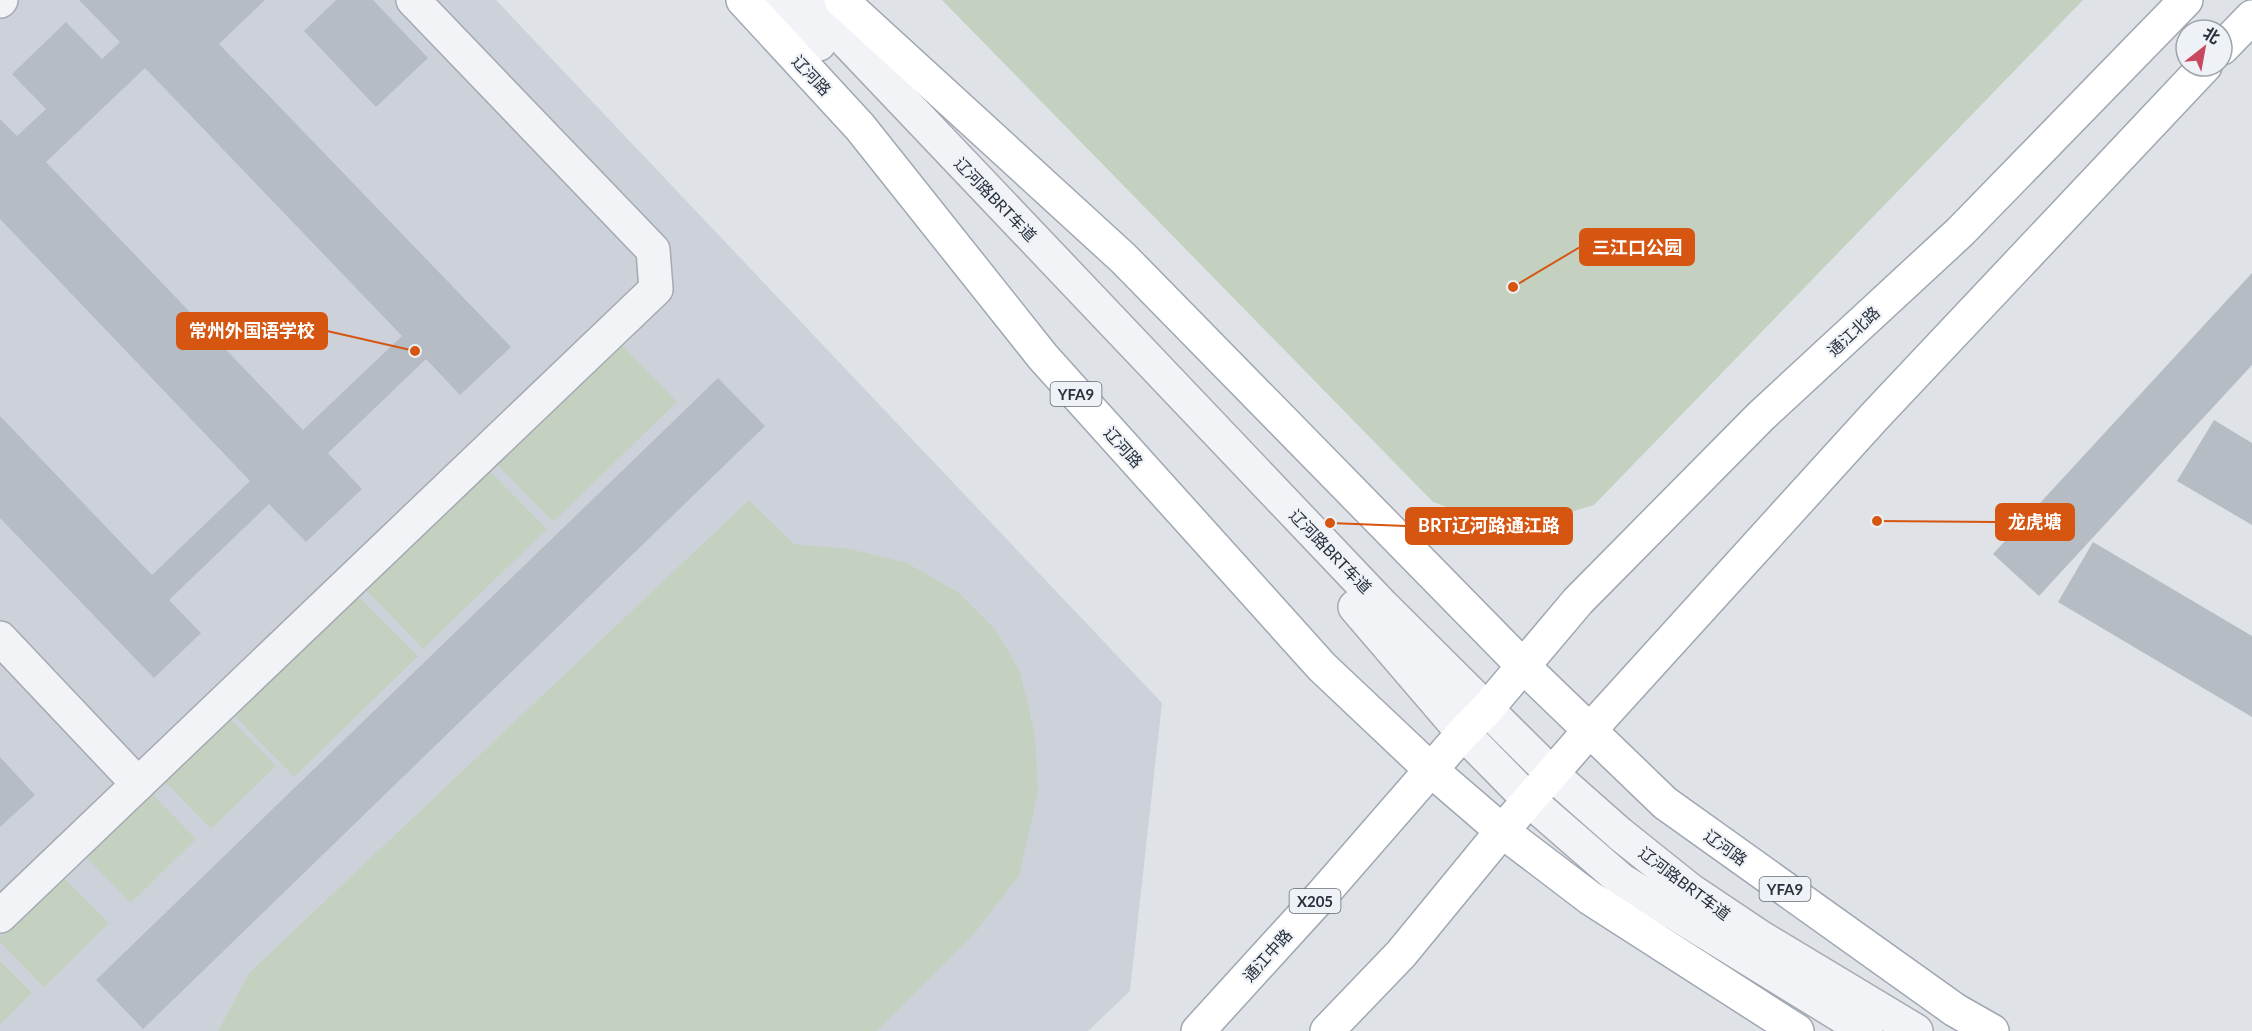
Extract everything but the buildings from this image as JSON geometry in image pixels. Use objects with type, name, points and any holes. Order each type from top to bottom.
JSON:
[{"type":"main road","name":"辽河路","points":[[743,0],[860,127],[1043,357],[1322,667],[1430,769]]},
{"type":"main road","name":"YFA9","points":[[841,0],[1123,258],[1589,731]]},
{"type":"main road","name":"通江北路","points":[[1486,710],[1578,601],[1761,416],[1960,232],[2186,0]]},
{"type":"main road","points":[[2234,36],[2252,17]]},
{"type":"main road","points":[[1327,1031],[1401,954],[1502,831],[1589,731],[1875,416],[2194,78]]},
{"type":"main road","name":"通江中路","points":[[1198,1031],[1322,895],[1430,769],[1486,710]]},
{"type":"main road","name":"辽河路","points":[[1589,731],[1665,804],[1956,1010],[1992,1031]]},
{"type":"main road","name":"YFA9","points":[[1430,769],[1502,831],[1590,898],[1797,1031]]},
{"type":"lane","points":[[0,916],[656,288],[653,250],[412,0]]},
{"type":"lane","name":"辽河路BRT车道","points":[[776,0],[1301,547],[1367,620],[1463,733],[1529,800],[1621,880],[1866,1031]]},
{"type":"lane","name":"辽河路BRT车道","points":[[807,0],[1374,597],[1552,774],[1620,834],[1690,890],[1760,937],[1916,1031]]},
{"type":"lane","points":[[0,638],[138,784]]},
{"type":"shaded area","points":[[0,0],[496,0],[1162,703],[1130,991],[1088,1031],[0,1031]]},
{"type":"green space","points":[[942,0],[2083,0],[1594,505],[1511,530],[1433,502]]},
{"type":"green space","points":[[617,340],[677,402],[553,522],[493,460]]},
{"type":"green space","points":[[486,467],[547,529],[423,649],[363,587]]},
{"type":"green space","points":[[749,500],[794,544],[850,549],[907,563],[959,593],[996,630],[1020,672],[1035,735],[1038,793],[1019,876],[973,935],[877,1031],[218,1031],[249,973]]},
{"type":"green space","points":[[357,595],[418,656],[294,777],[234,715]]},
{"type":"green space","points":[[230,719],[276,766],[211,829],[165,782]]},
{"type":"green space","points":[[150,792],[196,839],[131,903],[85,856]]},
{"type":"green space","points":[[62,876],[109,923],[44,987],[0,942],[0,937]]},
{"type":"green space","points":[[0,961],[32,993],[0,1025]]},
{"type":"place","name":"三江口公园","points":[[1513,287]]},
{"type":"place","name":"常州外国语学校","points":[[415,351]]},
{"type":"place","name":"龙虎塘","points":[[1877,521]]},
{"type":"place","name":"BRT辽河路通江路","points":[[1330,523]]}]
